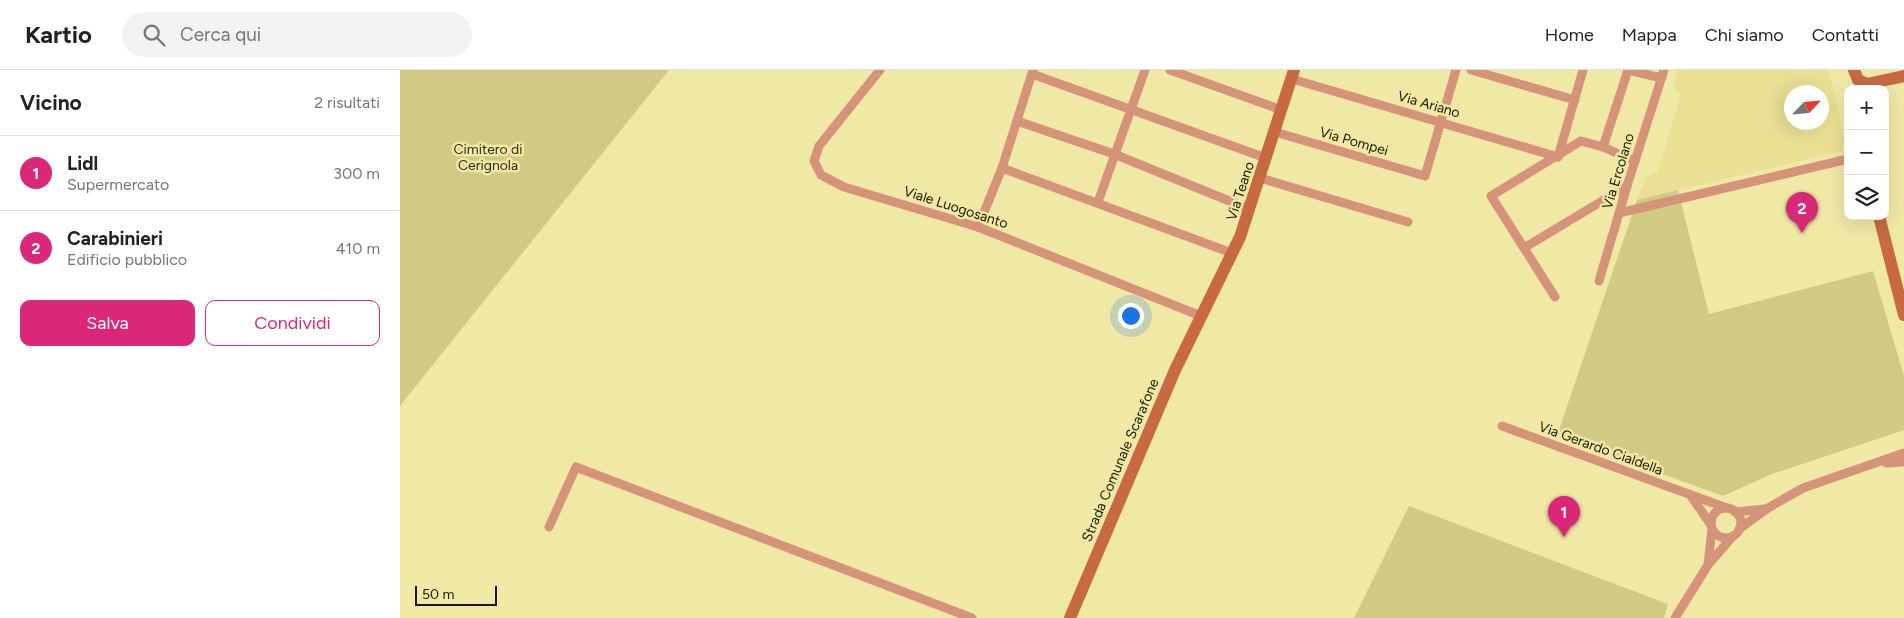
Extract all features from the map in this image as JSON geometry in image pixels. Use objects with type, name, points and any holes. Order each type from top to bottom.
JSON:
[{"type":"street","name":"Viale Luogosanto","points":[[880,70],[819,146],[814,161],[821,175],[844,188],[978,226],[1201,316]]},
{"type":"street","points":[[1098,202],[1145,70]]},
{"type":"street","points":[[1170,70],[1282,110]]},
{"type":"street","points":[[1442,122],[1456,70]]},
{"type":"street","points":[[1471,70],[1574,100]]},
{"type":"street","points":[[1558,157],[1584,70]]},
{"type":"street","points":[[1603,147],[1628,70],[1663,74]]},
{"type":"street","points":[[1874,85],[1884,76],[1886,70]]},
{"type":"street","points":[[978,226],[1002,168],[1033,72],[1266,158]]},
{"type":"street","points":[[1855,73],[1858,80],[1870,85]]},
{"type":"street","name":"Via Teano","points":[[1201,316],[1240,237],[1293,74]]},
{"type":"street","name":"Via Ariano","points":[[1293,74],[1558,157]]},
{"type":"street","name":"Via Ercolano","points":[[1599,281],[1663,74]]},
{"type":"street","points":[[1876,85],[1904,76]]},
{"type":"street","points":[[1017,121],[1114,154],[1249,209]]},
{"type":"street","name":"Via Pompei","points":[[1275,132],[1425,176],[1442,122]]},
{"type":"street","points":[[1555,297],[1491,196],[1558,157],[1581,141],[1603,147],[1635,161]]},
{"type":"street","points":[[1619,213],[1844,161]]},
{"type":"street","points":[[1002,168],[1232,253]]},
{"type":"street","points":[[1260,178],[1408,222]]},
{"type":"street","points":[[1524,248],[1627,186]]},
{"type":"street","points":[[1879,220],[1904,314]]},
{"type":"street","name":"Strada Comunale Scarafone","points":[[1070,618],[1174,370],[1201,316]]},
{"type":"street","name":"Via Gerardo Cialdella","points":[[1502,426],[1731,510]]},
{"type":"street","points":[[1691,496],[1719,536],[1728,537],[1768,508],[1809,485],[1903,455]]},
{"type":"street","points":[[549,527],[576,467],[972,618]]},
{"type":"street","points":[[1708,565],[1711,520],[1718,510],[1768,508]]},
{"type":"street","points":[[1675,618],[1708,565],[1736,532],[1740,520],[1731,510]]},
{"type":"shaded area","points":[[1678,70],[1829,70],[1844,137],[1844,151],[1637,200],[1646,177],[1658,171],[1681,95],[1673,87]]},
{"type":"green space","name":"Cimitero di Cerignola","points":[[400,70],[669,70],[400,406]]},
{"type":"green space","points":[[1678,190],[1709,314],[1873,271],[1904,376],[1904,430],[1772,474],[1723,496],[1557,436],[1637,200]]},
{"type":"green space","points":[[1409,506],[1668,604],[1664,618],[1354,618]]},
{"type":"place","name":"Carabinieri","points":[[1802,233]]},
{"type":"place","name":"Lidl","points":[[1564,537]]}]
